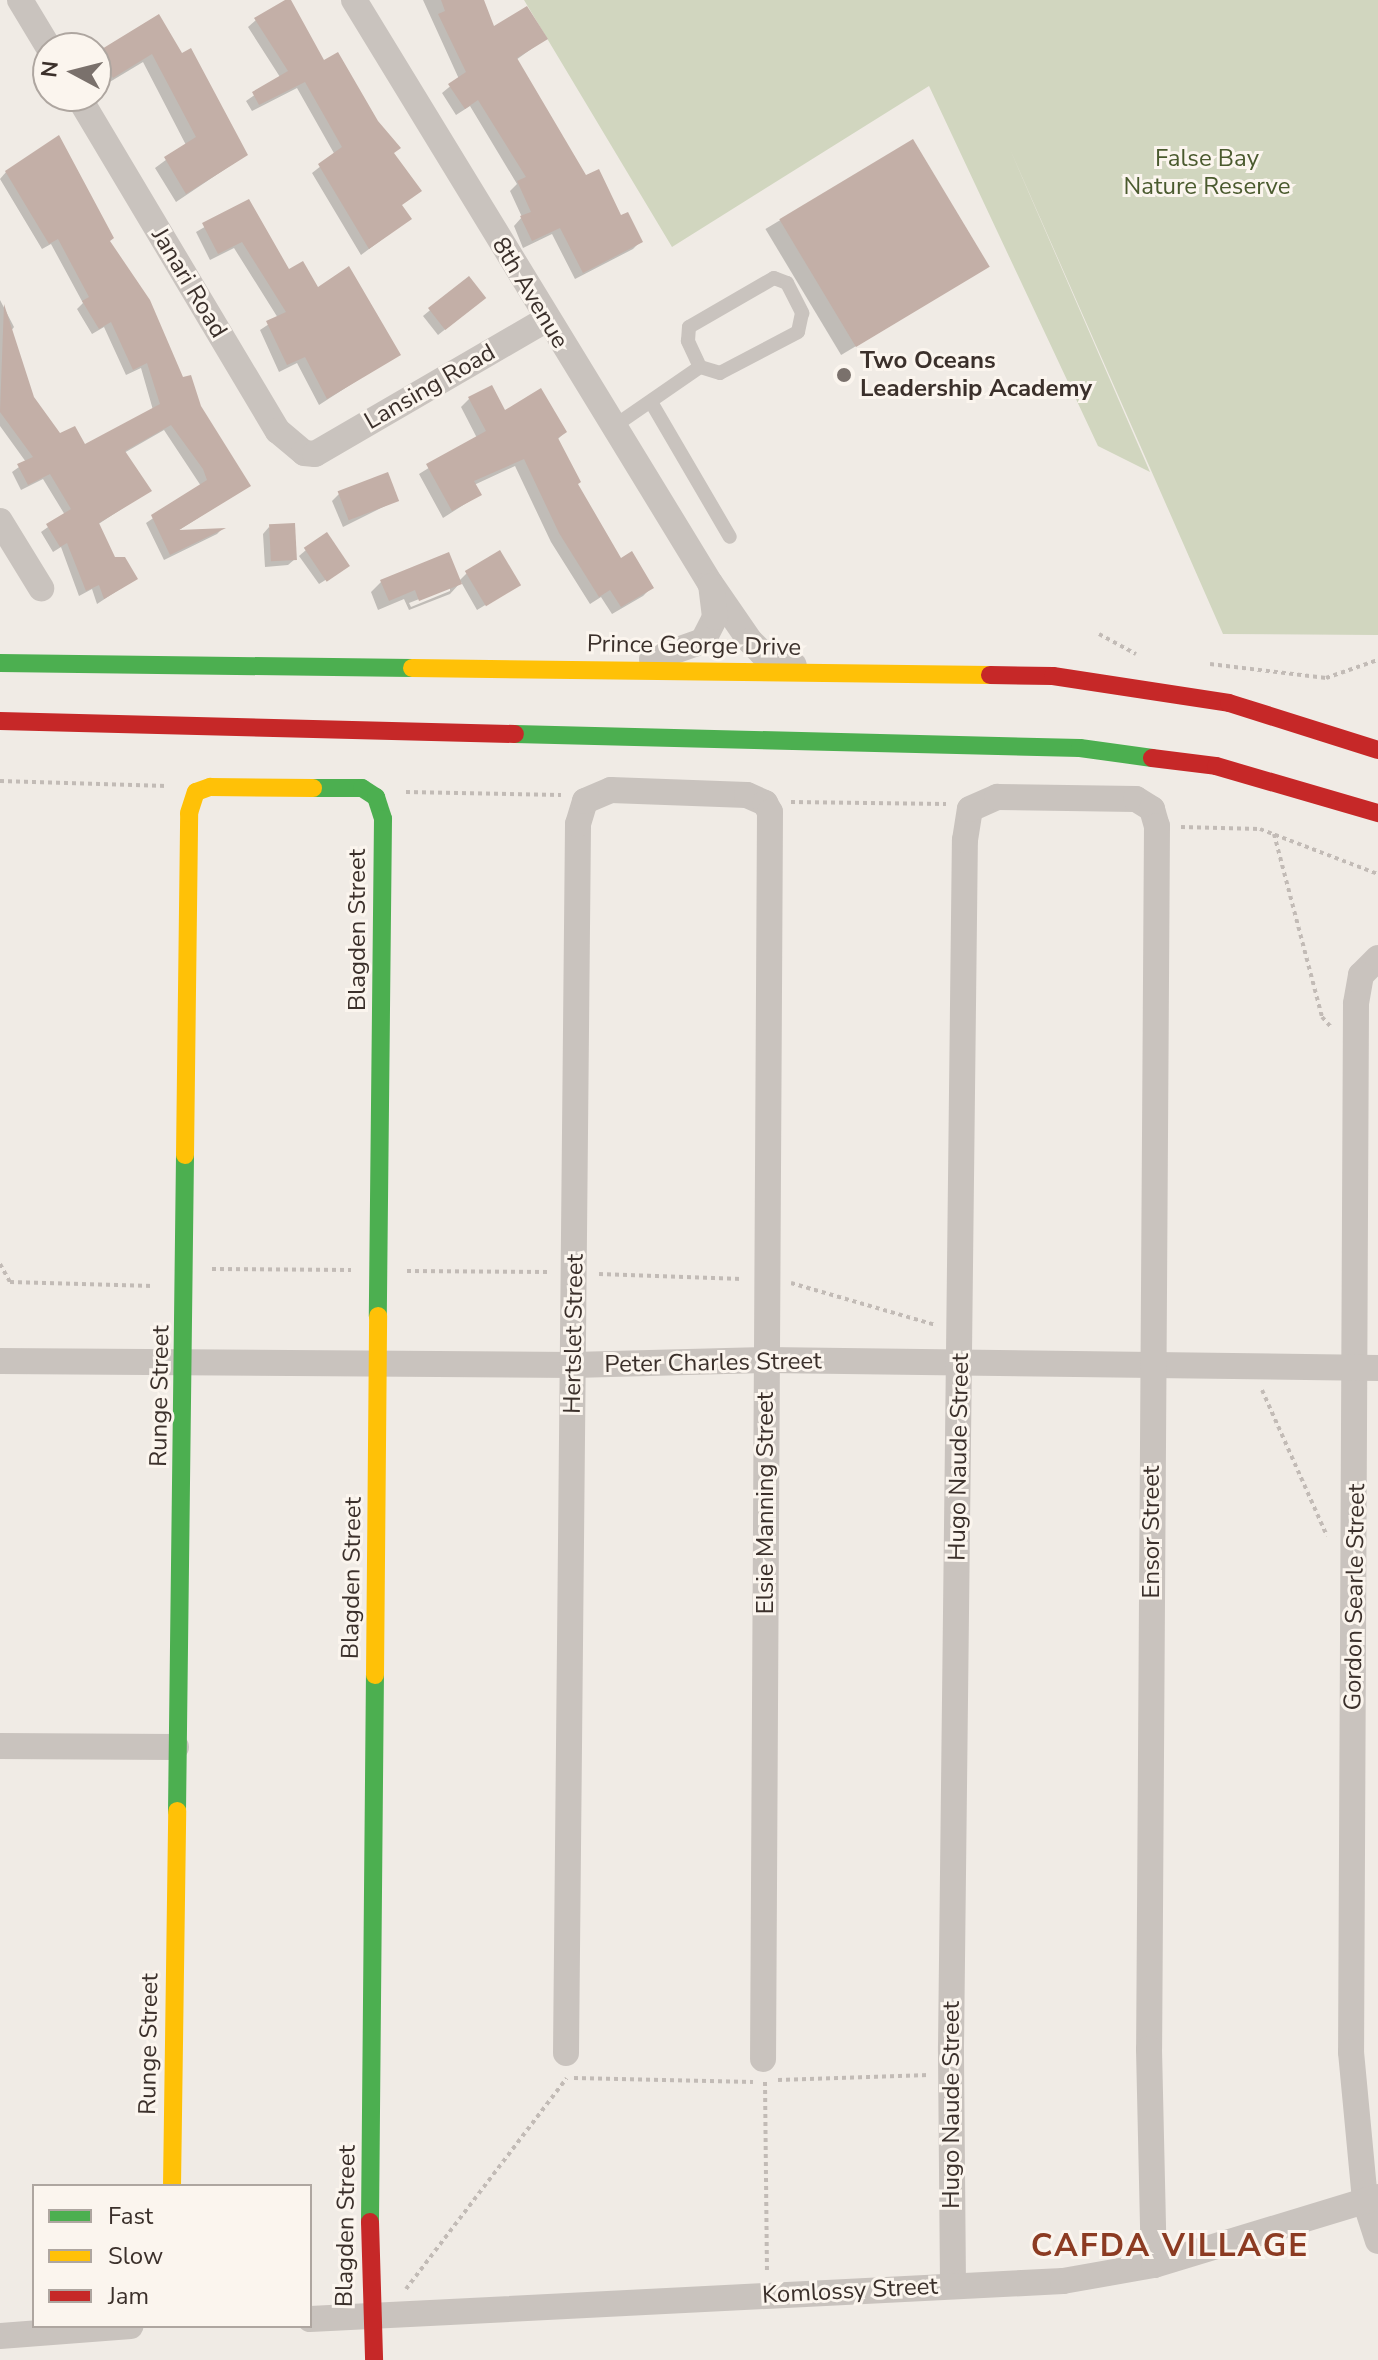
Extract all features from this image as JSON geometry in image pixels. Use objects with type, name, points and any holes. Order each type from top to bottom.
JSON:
[{"type":"street","points":[[20,0],[39,32]]},
{"type":"street","name":"8th Avenue","points":[[354,0],[545,320],[710,583],[762,653],[819,671]]},
{"type":"street","name":"Janari Road","points":[[88,112],[278,431],[295,447],[315,454]]},
{"type":"street","name":"Lansing Road","points":[[315,454],[545,320]]},
{"type":"street","points":[[0,521],[41,588]]},
{"type":"street","name":"8th Avenue","points":[[619,669],[703,641],[715,617],[710,583]]},
{"type":"street","name":"Prince George Drive","points":[[0,663],[983,673],[1121,683],[1229,703],[1378,750]]},
{"type":"street","points":[[0,721],[1080,748],[1216,766],[1378,813]]},
{"type":"street","name":"Runge Street","points":[[172,2184],[191,801],[196,792],[210,787],[351,787],[384,795]]},
{"type":"street","name":"Hertslet Street","points":[[566,2065],[579,812],[597,792],[611,790],[747,795],[774,802]]},
{"type":"street","name":"Blagden Street","points":[[374,2360],[369,2318],[384,795]]},
{"type":"street","name":"Hugo Naude Street","points":[[953,2285],[951,2075],[965,840],[970,809],[984,799],[1027,796],[1145,803]]},
{"type":"street","name":"Elsie Manning Street","points":[[764,2071],[771,824],[774,802]]},
{"type":"street","name":"Ensor Street","points":[[1145,803],[1157,826],[1149,2049],[1154,2265]]},
{"type":"street","name":"Gordon Searle Street","points":[[1378,958],[1358,985],[1355,1053],[1366,1368],[1351,2052],[1378,2241]]},
{"type":"street","name":"Peter Charles Street","points":[[0,1361],[573,1365],[767,1360],[1366,1368]]},
{"type":"street","points":[[0,1746],[176,1747]]},
{"type":"street","name":"Komlossy Street","points":[[312,2319],[1063,2281],[1154,2265],[1372,2199]]},
{"type":"street","points":[[0,2336],[105,2328]]},
{"type":"lane","points":[[774,278],[787,283],[802,313],[798,332],[720,373],[700,367],[688,341],[689,327],[774,278]]},
{"type":"lane","points":[[613,427],[700,367]]},
{"type":"lane","points":[[651,402],[730,537]]},
{"type":"path","points":[[1099,634],[1145,659]]},
{"type":"path","points":[[1194,664],[1326,678],[1378,660]]},
{"type":"path","points":[[0,781],[183,786]]},
{"type":"path","points":[[384,795],[569,795]]},
{"type":"path","points":[[774,802],[955,805]]},
{"type":"path","points":[[1170,827],[1274,834],[1378,874]]},
{"type":"path","points":[[1274,834],[1322,1017],[1355,1053]]},
{"type":"path","points":[[0,1264],[10,1282],[186,1287],[212,1286],[212,1268],[574,1273],[768,1280],[890,1308],[961,1334]]},
{"type":"path","points":[[1252,1367],[1330,1544]]},
{"type":"path","points":[[405,2316],[404,2291],[566,2065],[764,2071],[797,2076],[951,2075]]},
{"type":"path","points":[[764,2071],[767,2295]]},
{"type":"green space","name":"False Bay Nature Reserve","points":[[524,0],[1378,0],[1378,635],[1223,634],[1009,147],[1150,472],[1098,446],[929,86],[672,247]]},
{"type":"building","points":[[285,0],[291,0],[324,60],[338,52],[378,121],[401,148],[394,153],[422,191],[402,205],[412,219],[369,249],[318,164],[342,147],[305,82],[259,105],[252,92],[288,71],[254,18]]},
{"type":"building","points":[[441,0],[484,0],[494,26],[527,6],[548,39],[517,58],[586,175],[599,169],[621,215],[628,212],[643,242],[583,273],[560,228],[532,241],[520,216],[531,212],[517,181],[526,177],[478,100],[465,109],[448,84],[466,72],[438,14],[445,11]]},
{"type":"building","points":[[159,14],[182,53],[191,48],[248,155],[186,194],[164,157],[196,137],[152,54],[113,78],[112,43]]},
{"type":"building","points":[[59,135],[114,238],[110,241],[150,300],[183,377],[191,375],[201,406],[251,486],[179,530],[226,528],[170,555],[151,515],[207,480],[203,469],[171,425],[125,451],[152,491],[99,523],[115,557],[125,557],[138,579],[104,599],[99,585],[86,591],[67,543],[60,547],[46,524],[71,509],[50,474],[28,485],[17,464],[33,457],[0,412],[4,304],[34,397],[60,433],[75,426],[85,444],[160,404],[147,363],[133,370],[111,322],[99,329],[82,301],[89,297],[58,239],[49,244],[5,171]]},
{"type":"building","points":[[913,139],[990,267],[856,347],[779,219]]},
{"type":"building","points":[[249,199],[289,269],[303,261],[318,287],[349,266],[401,355],[327,399],[305,357],[287,365],[266,321],[286,312],[242,242],[218,254],[202,223]]},
{"type":"building","points":[[469,276],[486,298],[445,330],[428,308]]},
{"type":"building","points":[[492,385],[505,410],[541,388],[567,432],[558,438],[581,482],[578,484],[621,558],[632,551],[654,588],[621,607],[610,590],[599,597],[559,533],[524,459],[474,481],[482,495],[452,511],[426,464],[486,431],[468,397]]},
{"type":"building","points":[[388,472],[399,501],[349,520],[338,491]]},
{"type":"building","points":[[295,523],[297,560],[271,561],[269,524]]},
{"type":"building","points":[[327,532],[350,566],[327,582],[304,548]]},
{"type":"building","points":[[500,550],[521,585],[486,606],[465,571]]},
{"type":"building","points":[[449,552],[462,584],[419,601],[415,590],[389,601],[380,580]]},
{"type":"traffic: fast","points":[[0,663],[412,668]]},
{"type":"traffic: fast","points":[[515,734],[1080,748],[1152,758]]},
{"type":"traffic: fast","points":[[313,788],[362,788],[376,797],[383,819],[378,1316]]},
{"type":"traffic: fast","points":[[177,1811],[185,1155]]},
{"type":"traffic: fast","points":[[370,2222],[375,1675]]},
{"type":"traffic: slow","points":[[412,668],[990,675]]},
{"type":"traffic: slow","points":[[185,1155],[189,813],[196,792],[210,787],[313,788]]},
{"type":"traffic: slow","points":[[375,1675],[378,1316]]},
{"type":"traffic: slow","points":[[172,2184],[177,1811]]},
{"type":"traffic: jam","points":[[990,675],[1053,676],[1229,703],[1378,750]]},
{"type":"traffic: jam","points":[[0,721],[515,734]]},
{"type":"traffic: jam","points":[[1152,758],[1216,766],[1378,813]]},
{"type":"traffic: jam","points":[[370,2222],[374,2360]]},
{"type":"place","name":"Two Oceans Leadership Academy","points":[[844,375]]},
{"type":"district","name":"CAFDA VILLAGE","points":[[1170,2246]]}]
